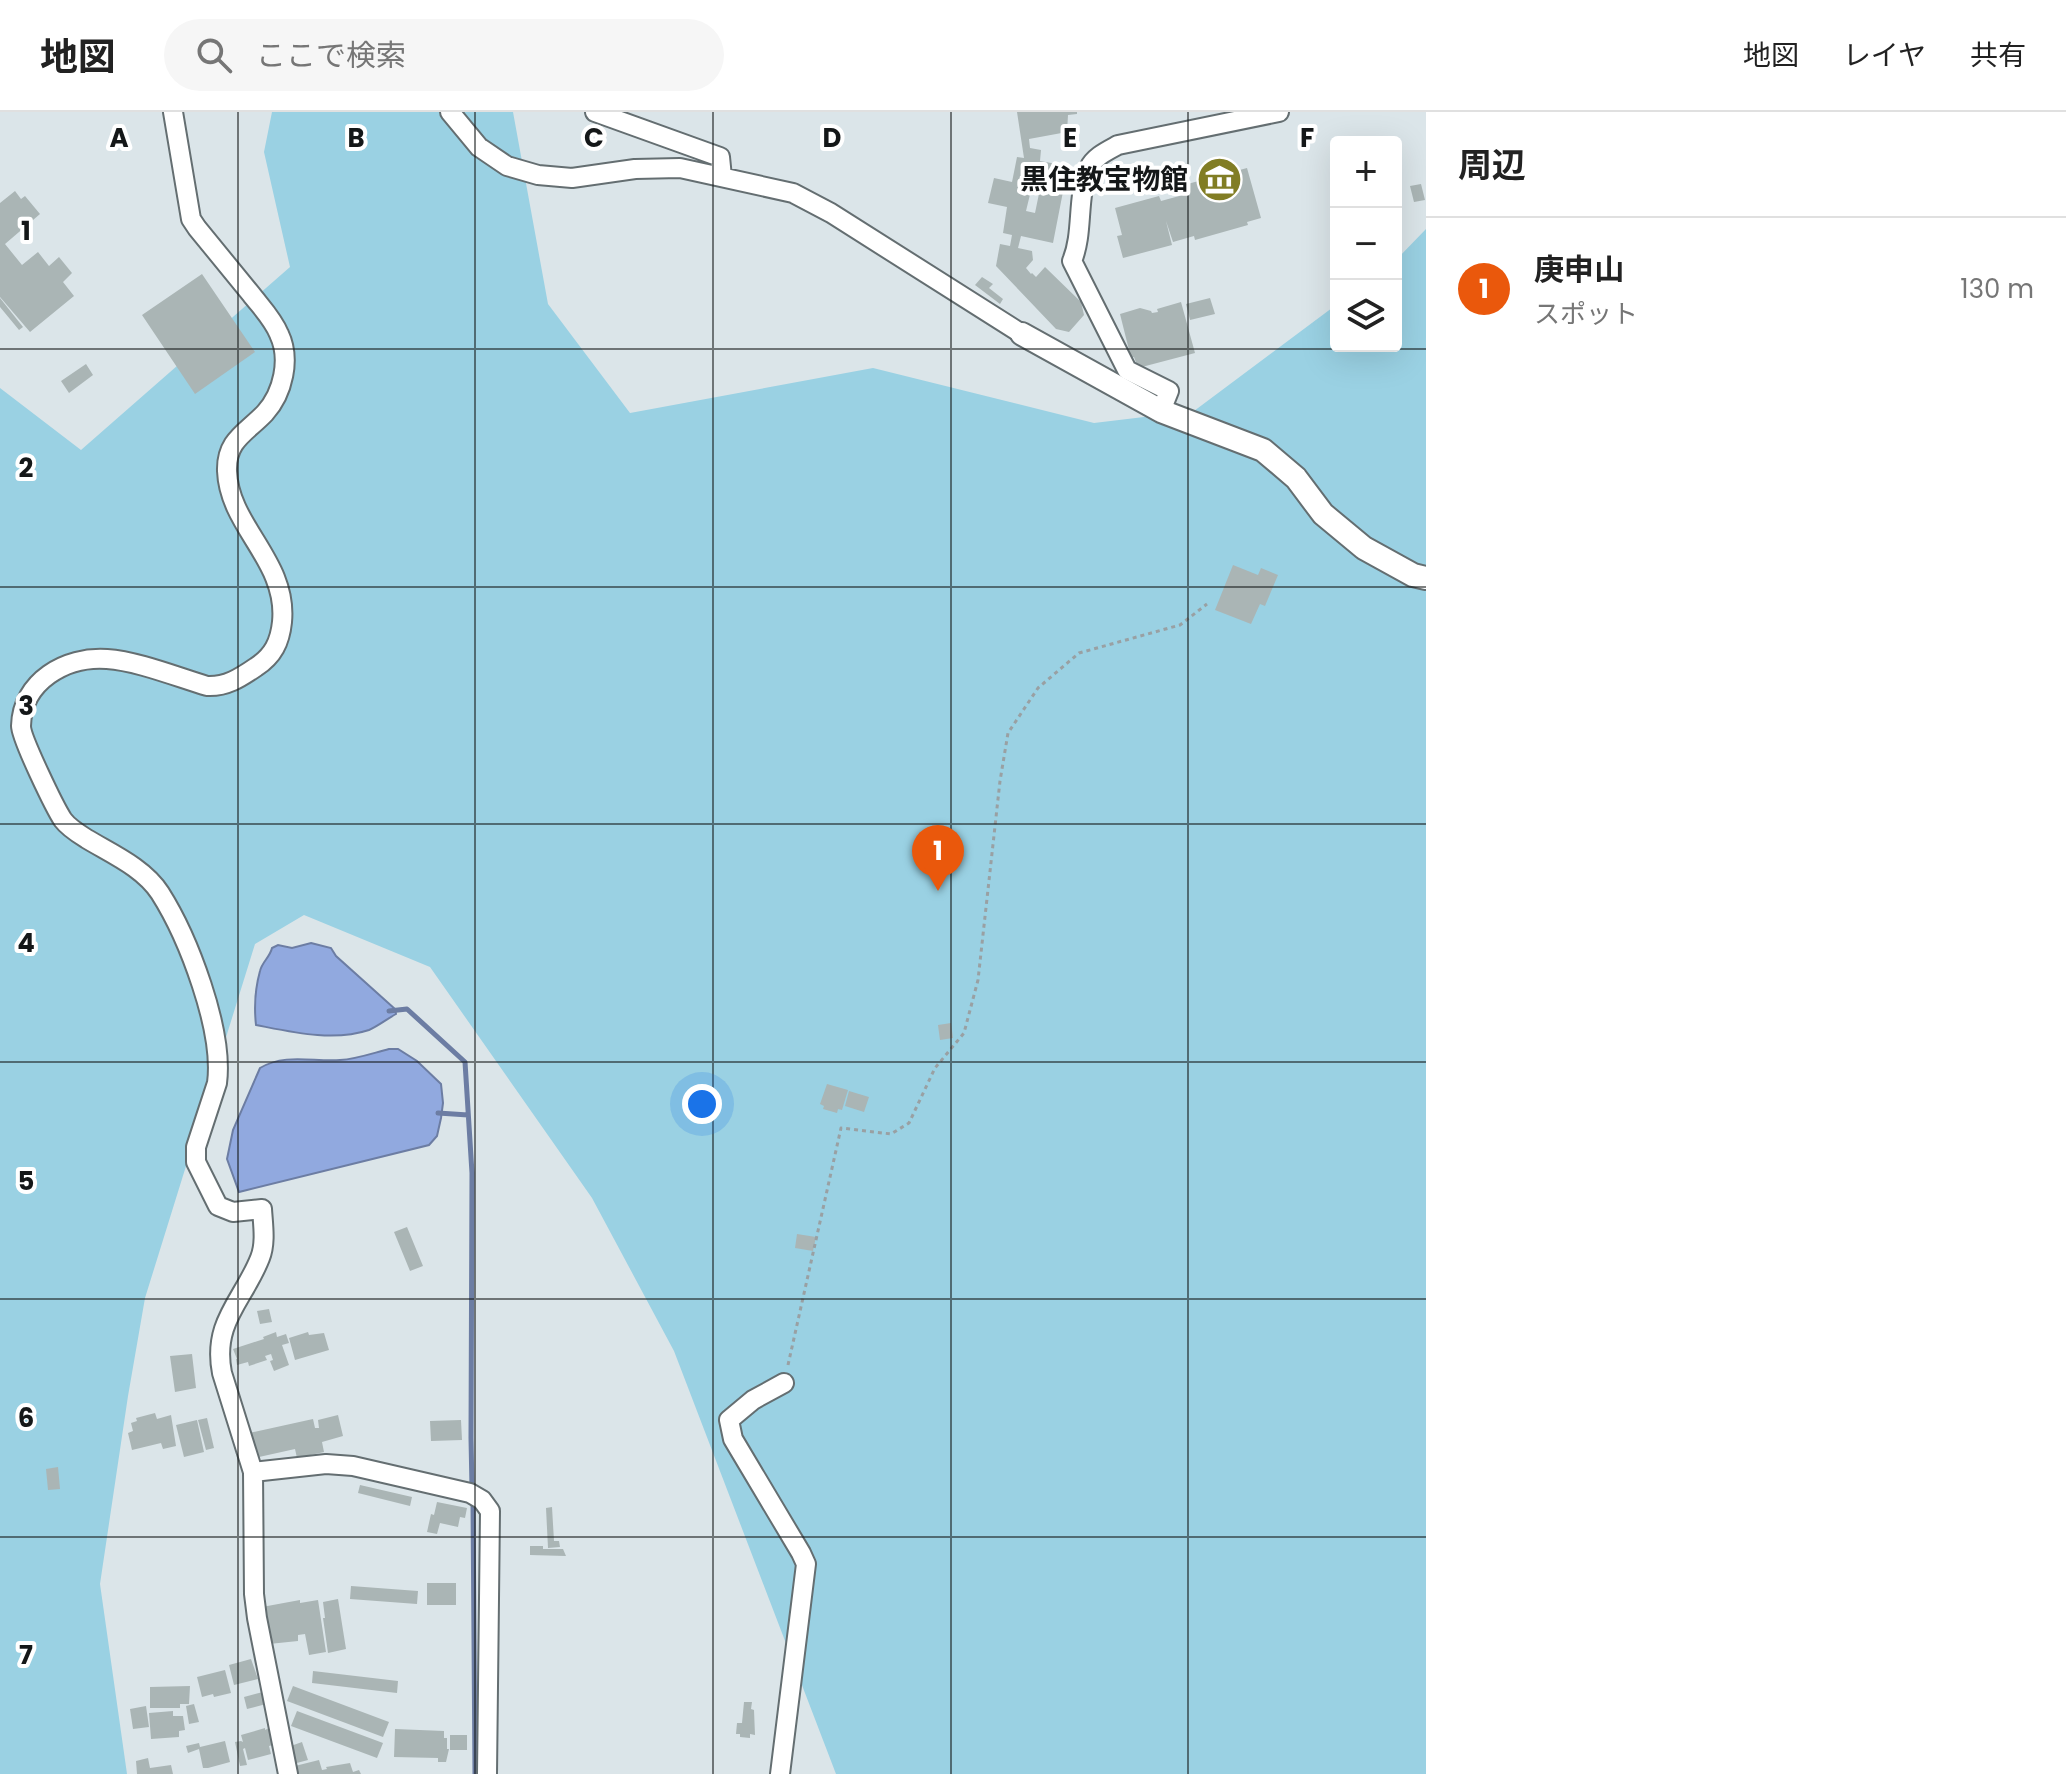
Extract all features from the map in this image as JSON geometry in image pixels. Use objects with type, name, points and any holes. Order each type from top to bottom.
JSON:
[{"type":"street","points":[[173,112],[191,219],[280,335],[284,361],[279,390],[265,413],[236,439],[228,455],[227,472],[236,506],[276,576],[282,597],[281,633],[267,660],[245,675],[218,687],[107,659],[79,660],[56,668],[36,687],[25,708],[21,728],[63,820],[74,831],[147,877],[168,907],[193,960],[210,1014],[218,1073],[196,1147],[196,1162],[218,1206],[233,1212],[262,1209],[264,1233],[261,1256],[221,1332],[219,1356],[253,1472],[254,1594],[288,1774]]},
{"type":"street","points":[[450,112],[479,147],[507,166],[538,175],[572,178],[635,169],[680,168],[793,193],[831,213],[1022,334],[1161,411],[1263,450],[1296,478],[1323,514],[1364,548],[1413,575],[1426,578]]},
{"type":"street","points":[[595,112],[720,157],[722,177]]},
{"type":"street","points":[[1161,411],[1169,391],[1127,370],[1072,261],[1078,247],[1079,212],[1089,167],[1101,154],[1118,145],[1279,112]]},
{"type":"street","points":[[780,1774],[806,1564],[733,1439],[729,1420],[753,1400],[784,1383]]},
{"type":"street","points":[[253,1472],[326,1464],[353,1466],[474,1495],[490,1511],[487,1774]]},
{"type":"path","points":[[784,1383],[841,1128],[891,1134],[909,1123],[935,1068],[964,1033],[978,980],[1008,733],[1038,688],[1079,653],[1180,625],[1207,604]]},
{"type":"shaded area","points":[[272,112],[513,112],[548,304],[630,413],[873,368],[1094,423],[1194,411],[1330,309],[1330,352],[1402,352],[1402,254],[1426,229],[1426,1774],[836,1774],[674,1351],[592,1198],[430,967],[304,915],[255,944],[145,1298],[100,1584],[127,1774],[0,1774],[0,388],[81,450],[290,267],[264,152]]},
{"type":"shaded area","points":[[311,943],[331,948],[395,1009],[396,1014],[369,1030],[355,1034],[312,1035],[256,1025],[258,978],[272,948],[278,945],[292,948]]},
{"type":"shaded area","points":[[398,1049],[417,1061],[441,1084],[441,1118],[437,1136],[429,1145],[239,1192],[227,1159],[233,1130],[260,1068],[279,1061],[346,1059]]},
{"type":"building","points":[[1017,112],[1077,112],[1068,115],[1067,132],[1029,139],[1030,148],[1041,150],[1040,161],[1068,166],[1053,243],[1021,236],[1018,248],[1032,251],[1033,260],[1026,268],[1031,274],[1036,277],[1045,267],[1081,302],[1084,315],[1069,332],[1056,329],[996,266],[1000,244],[1010,246],[1012,235],[1003,233],[1007,207],[988,203],[994,178],[1012,182],[1017,157],[1024,158]],"holes":[[[1033,182],[1041,184],[1035,213],[1026,211]]]},
{"type":"building","points":[[1247,168],[1261,218],[1247,222],[1248,225],[1195,240],[1194,236],[1173,242],[1166,221],[1172,245],[1123,258],[1117,236],[1122,235],[1115,208],[1159,196],[1161,201],[1183,195],[1180,186]]},
{"type":"building","points":[[1421,184],[1425,200],[1414,202],[1410,186]]},
{"type":"building","points":[[15,191],[21,199],[25,196],[40,214],[5,244],[22,265],[38,252],[49,266],[59,257],[72,273],[63,282],[74,296],[30,332],[0,297],[0,203]]},
{"type":"building","points":[[202,274],[255,352],[195,394],[142,315]]},
{"type":"building","points":[[982,277],[993,284],[989,288],[1003,299],[1000,304],[975,285]]},
{"type":"building","points":[[0,298],[23,327],[19,330],[0,307]]},
{"type":"building","points":[[1210,298],[1215,314],[1190,320],[1186,304]]},
{"type":"building","points":[[1181,302],[1195,353],[1138,368],[1134,357],[1131,358],[1120,314],[1140,308],[1158,312],[1157,309]]},
{"type":"building","points":[[86,364],[93,375],[69,393],[61,381]]},
{"type":"building","points":[[1233,565],[1258,575],[1261,568],[1278,575],[1265,606],[1260,604],[1251,624],[1215,610]]},
{"type":"building","points":[[951,1023],[953,1038],[940,1040],[938,1025]]},
{"type":"building","points":[[827,1084],[848,1090],[842,1110],[838,1109],[837,1113],[823,1109],[824,1106],[820,1104]]},
{"type":"building","points":[[849,1091],[869,1097],[864,1112],[845,1106]]},
{"type":"building","points":[[407,1227],[423,1266],[410,1271],[394,1232]]},
{"type":"building","points":[[797,1234],[816,1237],[813,1251],[795,1248]]},
{"type":"building","points":[[269,1309],[272,1322],[260,1324],[257,1311]]},
{"type":"building","points":[[276,1332],[277,1337],[286,1334],[289,1343],[282,1345],[289,1365],[274,1371],[271,1354],[265,1356],[267,1360],[249,1366],[248,1362],[237,1365],[233,1349]]},
{"type":"building","points":[[308,1332],[309,1335],[324,1333],[329,1350],[295,1360],[289,1338]]},
{"type":"building","points":[[192,1354],[196,1388],[175,1392],[170,1356]]},
{"type":"building","points":[[155,1413],[157,1419],[171,1415],[176,1446],[163,1449],[161,1443],[132,1450],[128,1433],[133,1431],[131,1423],[137,1421],[136,1418]]},
{"type":"building","points":[[338,1415],[343,1436],[322,1442],[324,1452],[297,1458],[295,1449],[259,1457],[255,1454],[249,1433],[313,1419],[315,1428],[319,1428],[318,1420]]},
{"type":"building","points":[[207,1418],[214,1448],[206,1450],[198,1420]]},
{"type":"building","points":[[197,1420],[204,1452],[184,1457],[176,1425]]},
{"type":"building","points":[[461,1420],[462,1440],[431,1441],[430,1421]]},
{"type":"building","points":[[58,1467],[60,1489],[48,1490],[46,1469]]},
{"type":"building","points":[[360,1485],[412,1497],[410,1506],[358,1493]]},
{"type":"building","points":[[437,1502],[467,1508],[465,1518],[460,1517],[458,1527],[440,1523],[437,1534],[427,1532]]},
{"type":"building","points":[[552,1507],[554,1541],[559,1541],[560,1547],[548,1548],[546,1508]]},
{"type":"building","points":[[530,1546],[563,1549],[566,1556],[530,1555]]},
{"type":"building","points":[[427,1583],[456,1583],[456,1605],[427,1605]]},
{"type":"building","points":[[351,1586],[418,1591],[417,1604],[350,1599]]},
{"type":"building","points":[[338,1599],[346,1649],[328,1653],[323,1602]]},
{"type":"building","points":[[300,1600],[300,1603],[318,1600],[326,1652],[309,1655],[305,1634],[298,1635],[298,1641],[269,1644],[262,1607]]},
{"type":"building","points":[[251,1659],[258,1679],[234,1685],[229,1665]]},
{"type":"building","points":[[225,1670],[231,1693],[202,1697],[197,1677]]},
{"type":"building","points":[[313,1671],[398,1681],[397,1693],[312,1683]]},
{"type":"building","points":[[190,1686],[189,1704],[180,1704],[180,1708],[150,1708],[150,1687]]},
{"type":"building","points":[[293,1686],[389,1722],[383,1737],[287,1701]]},
{"type":"building","points":[[263,1692],[266,1704],[247,1709],[244,1697]]},
{"type":"building","points":[[744,1702],[752,1702],[751,1709],[754,1710],[755,1735],[750,1734],[750,1738],[736,1734],[737,1723],[742,1723]]},
{"type":"building","points":[[194,1704],[199,1722],[189,1724],[186,1706]]},
{"type":"building","points":[[146,1706],[149,1727],[133,1729],[130,1709]]},
{"type":"building","points":[[173,1711],[173,1716],[183,1716],[185,1730],[179,1731],[179,1737],[151,1739],[149,1713]]},
{"type":"building","points":[[297,1711],[383,1743],[377,1758],[291,1726]]},
{"type":"building","points":[[269,1728],[273,1745],[269,1746],[271,1754],[248,1760],[245,1748],[247,1765],[240,1766],[235,1742],[243,1742],[241,1735]]},
{"type":"building","points":[[395,1729],[444,1731],[449,1749],[446,1762],[438,1762],[438,1758],[394,1757]]},
{"type":"building","points":[[450,1735],[467,1735],[467,1750],[450,1750]]},
{"type":"building","points":[[225,1741],[230,1762],[208,1768],[203,1768],[199,1749],[188,1753],[186,1746],[199,1743],[200,1747]]},
{"type":"building","points":[[302,1742],[308,1760],[293,1764],[288,1747]]},
{"type":"building","points":[[148,1758],[150,1768],[171,1765],[173,1774],[137,1774],[136,1761]]},
{"type":"building","points":[[319,1760],[322,1770],[350,1763],[353,1772],[359,1770],[361,1774],[292,1774],[291,1767]]},
{"type":"waterway","points":[[389,1011],[407,1009],[465,1062],[472,1173],[472,1488]]},
{"type":"waterway","points":[[438,1113],[468,1115]]},
{"type":"waterway","points":[[473,1502],[475,1774]]},
{"type":"place","name":"黒住教宝物館","points":[[1219,179]]},
{"type":"place","name":"庚申山","points":[[938,891]]}]
